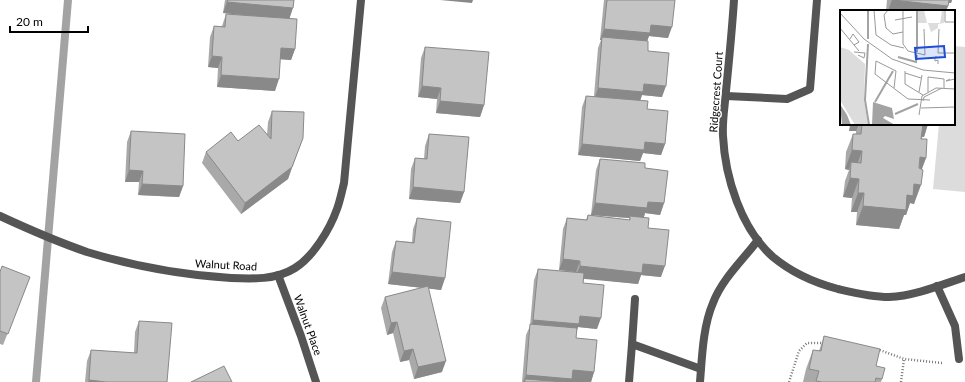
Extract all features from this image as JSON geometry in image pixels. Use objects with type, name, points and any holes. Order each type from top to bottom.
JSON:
[{"type":"street","name":"Walnut Road","points":[[0,216],[23,227],[86,251],[115,260],[169,272],[251,280],[269,278],[285,273],[296,267],[312,253],[326,232],[337,209],[344,183],[361,0]]},
{"type":"street","name":"Ridgecrest Court","points":[[734,0],[723,135],[725,159],[742,216],[758,240],[773,257],[793,270],[820,284],[864,295],[890,297],[914,293],[965,277]]},
{"type":"street","points":[[726,96],[787,99],[810,89],[817,0]]},
{"type":"street","points":[[700,382],[708,319],[713,302],[722,286],[758,240]]},
{"type":"street","name":"Walnut Place","points":[[278,275],[302,336],[316,382]]},
{"type":"street","points":[[937,286],[955,326],[959,359]]},
{"type":"street","points":[[628,382],[635,299]]},
{"type":"street","points":[[632,344],[701,369]]},
{"type":"path","points":[[789,382],[799,351],[807,343],[828,343]]},
{"type":"path","points":[[875,349],[904,359],[948,364]]},
{"type":"path","points":[[901,382],[904,359]]},
{"type":"shaded area","points":[[955,46],[965,47],[965,192],[933,189],[939,125],[955,125]]},
{"type":"building","points":[[228,0],[294,0],[293,8],[227,2]]},
{"type":"building","points":[[607,0],[675,0],[672,27],[651,25],[650,33],[604,29]]},
{"type":"building","points":[[893,0],[949,0],[948,6]]},
{"type":"building","points":[[226,14],[297,19],[295,49],[281,48],[279,79],[221,75],[222,57],[212,56],[214,26],[225,27]]},
{"type":"building","points":[[602,37],[648,41],[648,51],[669,53],[666,86],[644,84],[643,92],[598,88]]},
{"type":"building","points":[[425,47],[489,52],[484,105],[440,101],[441,88],[422,86]]},
{"type":"building","points":[[586,96],[648,101],[647,109],[668,111],[665,144],[645,142],[644,150],[582,144]]},
{"type":"building","points":[[272,111],[304,112],[303,138],[292,167],[245,203],[206,152],[231,132],[238,141],[259,125],[271,139]]},
{"type":"building","points":[[862,125],[923,125],[921,139],[927,139],[926,158],[920,157],[919,168],[923,170],[921,185],[914,184],[913,196],[907,195],[906,210],[863,206],[864,193],[858,193],[859,179],[850,178],[851,162],[861,163],[862,151],[852,150],[853,134],[861,134]]},
{"type":"building","points":[[131,131],[185,134],[183,186],[142,184],[143,171],[129,170]]},
{"type":"building","points":[[429,134],[469,137],[464,192],[413,187],[415,158],[427,159]]},
{"type":"building","points":[[600,159],[645,163],[645,168],[668,171],[664,203],[648,202],[647,208],[595,203]]},
{"type":"building","points":[[588,215],[630,220],[630,216],[649,218],[648,228],[669,230],[665,266],[643,264],[642,273],[580,266],[580,261],[563,259],[567,218],[587,220]]},
{"type":"building","points":[[417,218],[451,222],[445,278],[392,272],[396,241],[414,243]]},
{"type":"building","points":[[2,266],[30,277],[8,334],[0,331],[0,272]]},
{"type":"building","points":[[538,269],[584,273],[583,283],[604,285],[601,318],[580,316],[579,324],[533,320]]},
{"type":"building","points":[[428,286],[446,361],[418,367],[413,349],[404,351],[397,322],[391,323],[385,297]]},
{"type":"building","points":[[139,321],[172,323],[167,382],[106,382],[89,380],[91,350],[137,353]]},
{"type":"building","points":[[530,324],[577,328],[576,338],[597,340],[594,372],[573,370],[572,379],[526,375]]},
{"type":"building","points":[[824,336],[880,349],[876,366],[885,368],[882,379],[876,378],[875,382],[816,381],[819,371],[809,369],[813,350],[821,351]]},
{"type":"building","points":[[224,366],[232,382],[191,382]]},
{"type":"building","points":[[525,379],[565,382],[525,382]]},
{"type":"waterway","points":[[36,382],[68,0]]}]
